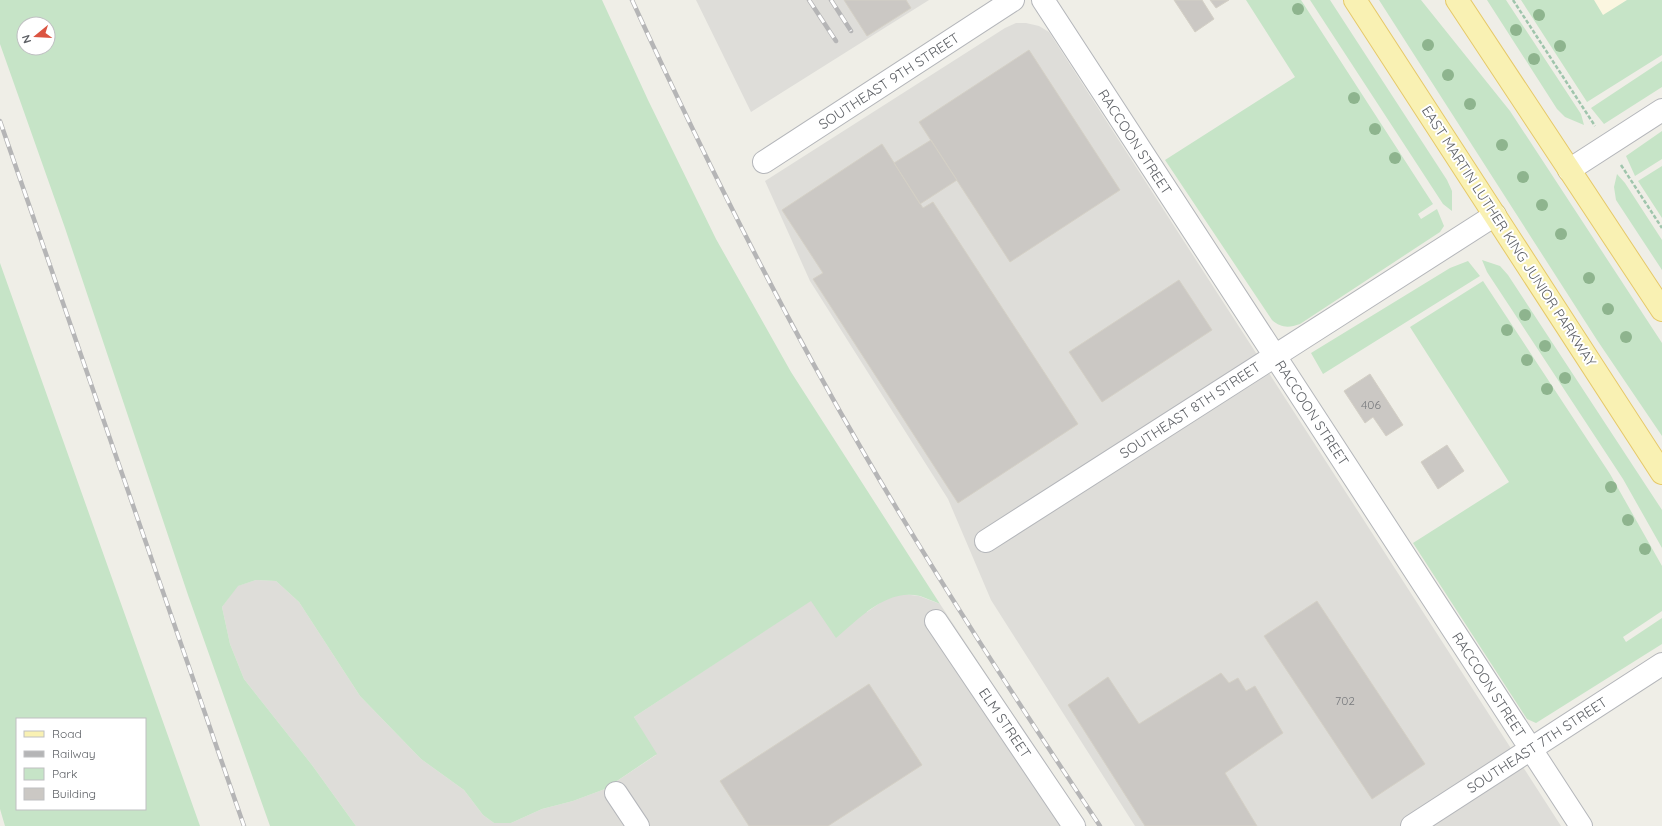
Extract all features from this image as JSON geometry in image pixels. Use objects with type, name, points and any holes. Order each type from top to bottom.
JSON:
[{"type":"main road","name":"EAST MARTIN LUTHER KING JUNIOR PARKWAY","points":[[1355,0],[1662,473]]},
{"type":"main road","points":[[1457,0],[1662,310]]},
{"type":"street","name":"SOUTHEAST 9TH STREET","points":[[764,162],[1013,0]]},
{"type":"street","name":"RACCOON STREET","points":[[1044,0],[1582,826]]},
{"type":"street","points":[[1569,170],[1662,110]]},
{"type":"street","name":"SOUTHEAST 8TH STREET","points":[[986,541],[1495,215]]},
{"type":"street","name":"ELM STREET","points":[[936,621],[1074,826]]},
{"type":"street","name":"SOUTHEAST 7TH STREET","points":[[1412,826],[1662,664]]},
{"type":"street","points":[[616,793],[638,826]]},
{"type":"path","points":[[1513,0],[1596,126]]},
{"type":"path","points":[[1620,163],[1662,228]]},
{"type":"shaded area","points":[[696,0],[929,0],[751,112]]},
{"type":"shaded area","points":[[1594,0],[1627,0],[1603,16]]},
{"type":"shaded area","points":[[1016,23],[1026,23],[1039,26],[1049,32],[1561,826],[1135,826],[991,600],[948,499],[810,281],[765,181],[1005,28]]},
{"type":"shaded area","points":[[256,580],[276,581],[299,602],[360,696],[421,759],[464,790],[483,815],[494,823],[511,823],[542,809],[573,801],[605,789],[656,755],[634,717],[811,600],[867,612],[887,598],[902,594],[919,596],[940,604],[1087,826],[356,826],[312,765],[244,679],[230,644],[222,607],[237,586]]},
{"type":"green space","points":[[0,0],[602,0],[648,100],[716,239],[791,372],[940,604],[920,596],[908,595],[896,597],[874,607],[836,638],[811,601],[634,717],[657,754],[605,789],[573,801],[542,809],[511,823],[494,823],[483,815],[464,790],[421,759],[360,696],[299,602],[276,581],[256,580],[238,586],[222,607],[230,644],[244,679],[312,765],[356,826],[270,826],[188,595],[65,228],[0,44]]},
{"type":"green space","points":[[1246,0],[1301,0],[1433,204],[1418,214],[1421,219],[1437,209],[1444,226],[1440,232],[1300,324],[1292,326],[1282,326],[1272,320],[1165,160],[1295,77]]},
{"type":"green space","points":[[1310,0],[1330,0],[1447,180],[1452,191],[1452,211],[1443,204]]},
{"type":"green space","points":[[1379,0],[1421,0],[1510,111],[1662,343],[1662,436],[1597,340]]},
{"type":"green space","points":[[1487,0],[1506,0],[1581,114],[1584,125],[1565,117],[1557,109]]},
{"type":"green space","points":[[1521,0],[1594,0],[1603,15],[1627,0],[1662,0],[1662,55],[1587,102]]},
{"type":"green space","points":[[1662,61],[1662,87],[1604,124],[1591,108]]},
{"type":"green space","points":[[1662,131],[1662,159],[1635,176],[1626,156]]},
{"type":"green space","points":[[1662,166],[1662,218],[1638,181]]},
{"type":"green space","points":[[1617,174],[1625,183],[1662,240],[1662,270],[1616,200],[1614,187]]},
{"type":"green space","points":[[1482,260],[1500,266],[1508,275],[1662,510],[1662,548],[1623,479],[1487,272]]},
{"type":"green space","points":[[1468,261],[1480,276],[1323,374],[1311,353],[1450,268]]},
{"type":"green space","points":[[0,263],[200,826],[5,826],[0,809]]},
{"type":"green space","points":[[1483,281],[1610,474],[1662,566],[1662,611],[1623,637],[1626,642],[1662,618],[1662,644],[1536,723],[1527,719],[1413,543],[1509,482],[1410,327]]},
{"type":"building","points":[[844,0],[906,0],[911,8],[867,36]]},
{"type":"building","points":[[1174,0],[1202,0],[1214,19],[1195,32]]},
{"type":"building","points":[[1210,0],[1229,0],[1216,8]]},
{"type":"building","points":[[1029,50],[1120,190],[1010,262],[919,122]]},
{"type":"building","points":[[931,140],[957,180],[920,204],[894,163]]},
{"type":"building","points":[[882,144],[923,208],[933,202],[1078,424],[958,503],[813,279],[823,273],[782,210]]},
{"type":"building","points":[[1179,280],[1212,330],[1102,402],[1069,352]]},
{"type":"building","points":[[1370,374],[1403,425],[1386,436],[1373,417],[1365,423],[1344,391]]},
{"type":"building","points":[[1447,445],[1464,471],[1438,489],[1421,462]]},
{"type":"building","points":[[1317,601],[1425,764],[1372,799],[1264,636]]},
{"type":"building","points":[[1221,673],[1229,683],[1238,678],[1246,691],[1255,686],[1283,733],[1225,773],[1257,826],[1145,826],[1068,705],[1108,677],[1139,724]]},
{"type":"building","points":[[869,684],[922,765],[828,826],[749,826],[720,781]]},
{"type":"railway","points":[[632,0],[714,173],[772,287],[833,400],[893,502],[951,596],[1100,826]]},
{"type":"railway","points":[[809,0],[836,41]]},
{"type":"railway","points":[[831,0],[851,31]]},
{"type":"railway","points":[[0,121],[244,826]]}]
